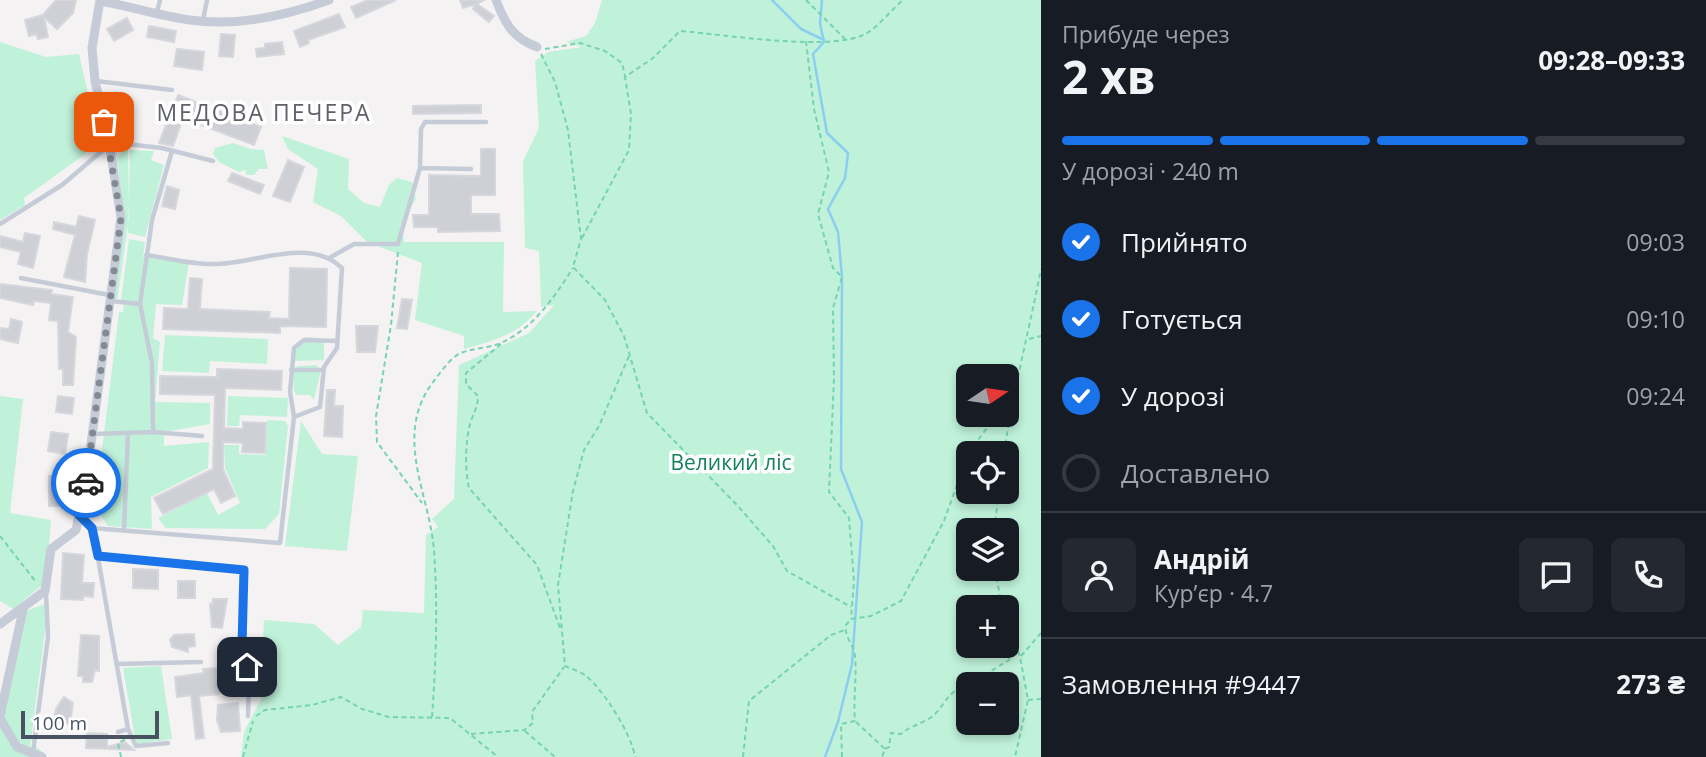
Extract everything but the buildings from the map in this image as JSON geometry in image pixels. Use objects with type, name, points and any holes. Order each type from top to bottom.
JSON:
[{"type":"street","points":[[0,624],[23,610],[46,589],[52,545],[74,534],[93,434],[121,218],[109,143],[95,81],[92,48],[100,0],[202,20],[277,17],[329,0]]},
{"type":"street","points":[[496,0],[503,21],[518,40],[537,47]]},
{"type":"street","points":[[23,610],[0,717],[17,747],[26,753],[37,754]]},
{"type":"lane","points":[[157,12],[160,0]]},
{"type":"lane","points":[[202,20],[207,0]]},
{"type":"lane","points":[[95,81],[172,90]]},
{"type":"lane","points":[[146,255],[213,265],[280,253],[331,257],[354,244],[398,244],[421,167],[421,130],[425,122],[486,122]]},
{"type":"lane","points":[[0,224],[62,185],[109,143],[172,151],[213,161]]},
{"type":"lane","points":[[153,432],[152,363],[140,304],[152,220],[172,151]]},
{"type":"lane","points":[[421,167],[471,169]]},
{"type":"lane","points":[[295,417],[320,407],[324,370],[337,348],[342,268],[331,257]]},
{"type":"lane","points":[[21,278],[140,304]]},
{"type":"lane","points":[[92,528],[280,542],[295,417],[290,392],[292,352],[300,342],[337,341]]},
{"type":"lane","points":[[291,370],[324,370]]},
{"type":"lane","points":[[93,434],[153,432],[202,436]]},
{"type":"lane","points":[[124,530],[128,434]]},
{"type":"lane","points":[[79,515],[92,528],[128,729],[136,746],[168,743]]},
{"type":"lane","points":[[98,556],[244,570],[242,645],[249,678],[248,716]]},
{"type":"lane","points":[[37,754],[48,628],[46,589]]},
{"type":"lane","points":[[117,664],[201,662]]},
{"type":"lane","points":[[118,732],[128,729]]},
{"type":"path","points":[[807,0],[847,41]]},
{"type":"path","points":[[625,77],[653,58],[680,31],[806,41],[847,41],[867,32],[903,0]]},
{"type":"path","points":[[743,757],[749,701],[831,635],[845,630],[851,619],[854,581],[849,519],[829,492],[834,379],[833,308],[842,276],[833,268],[818,214],[829,172],[814,109],[806,41]]},
{"type":"path","points":[[537,47],[547,50],[580,43],[622,63],[631,114],[629,150],[581,239],[573,267],[526,329],[502,343],[466,373],[466,384],[478,396],[478,406],[470,425],[469,488],[537,565],[562,632]]},
{"type":"path","points":[[537,47],[555,82],[568,130],[581,239]]},
{"type":"path","points":[[398,244],[396,288],[376,416],[377,442],[423,506]]},
{"type":"path","points":[[573,267],[605,300],[624,336],[647,413],[737,505],[773,546],[787,571],[851,607]]},
{"type":"path","points":[[1019,370],[1028,340],[1041,269]]},
{"type":"path","points":[[1028,340],[1041,336]]},
{"type":"path","points":[[432,717],[436,667],[434,549],[423,506],[414,439],[421,405],[435,379],[458,354],[502,343]]},
{"type":"path","points":[[471,734],[524,730],[533,723],[532,712],[565,666],[558,585],[573,491],[584,450],[599,426],[630,355]]},
{"type":"path","points":[[977,441],[988,427]]},
{"type":"path","points":[[851,619],[871,616],[901,601],[944,521],[956,487]]},
{"type":"path","points":[[0,536],[37,582],[46,589]]},
{"type":"path","points":[[845,630],[855,651],[855,721],[885,749]]},
{"type":"path","points":[[1015,757],[1028,700],[1020,657],[1041,633]]},
{"type":"path","points":[[990,672],[1009,658]]},
{"type":"path","points":[[565,666],[586,676],[614,712],[634,746],[635,757]]},
{"type":"path","points":[[882,757],[885,749],[890,747],[891,733],[901,734],[912,724],[933,716],[949,692],[956,690]]},
{"type":"path","points":[[243,757],[252,723],[258,713],[312,705],[341,697],[362,709],[389,717],[450,718],[498,757]]},
{"type":"path","points":[[1028,700],[1041,699]]},
{"type":"path","points":[[842,757],[841,724],[855,721]]},
{"type":"path","points":[[524,730],[555,757]]},
{"type":"path","points":[[121,757],[118,743],[124,740]]},
{"type":"green space","name":"Великий ліс","points":[[602,0],[1041,0],[1041,757],[241,757],[244,732],[263,695],[261,676],[264,620],[314,624],[338,645],[361,627],[363,610],[424,613],[426,535],[438,527],[432,519],[454,499],[459,365],[529,333],[554,305],[541,307],[539,251],[525,248],[523,161],[539,128],[535,61],[548,52],[582,47],[566,42],[586,36],[595,23]]},
{"type":"green space","points":[[0,42],[46,57],[79,54],[97,134],[84,155],[24,198],[25,205],[0,220]]},
{"type":"green space","points":[[117,90],[128,140],[115,137],[106,98]]},
{"type":"green space","points":[[282,136],[349,159],[348,189],[364,203],[380,207],[389,185],[397,178],[412,182],[416,199],[402,222],[404,242],[504,242],[503,312],[537,311],[513,331],[495,340],[464,349],[464,336],[415,320],[422,263],[367,242],[341,216],[313,202],[318,169],[288,149]]},
{"type":"green space","points":[[233,143],[264,150],[268,169],[259,169],[254,175],[246,175],[245,170],[239,172],[219,162],[213,154],[215,148]]},
{"type":"green space","points":[[128,148],[129,218],[117,302],[113,296],[125,219],[117,158]]},
{"type":"green space","points":[[130,150],[154,151],[151,160],[164,165],[145,237],[128,233]]},
{"type":"green space","points":[[129,239],[145,242],[143,256],[189,262],[182,305],[156,304],[153,338],[160,342],[155,402],[210,403],[210,424],[164,432],[164,446],[209,442],[208,468],[151,497],[152,529],[108,526],[95,507],[119,312],[123,312],[124,302],[121,301]]},
{"type":"green space","points":[[165,335],[268,339],[267,364],[210,361],[209,373],[162,371]]},
{"type":"green space","points":[[309,337],[324,339],[324,360],[295,361],[293,355],[299,344]]},
{"type":"green space","points":[[316,365],[321,370],[314,400],[310,395],[297,395],[294,391],[293,370],[298,366]]},
{"type":"green space","points":[[0,396],[23,399],[10,513],[51,520],[46,582],[13,609],[0,601]]},
{"type":"green space","points":[[228,396],[288,398],[287,417],[240,415],[239,426],[227,426]]},
{"type":"green space","points":[[267,420],[285,421],[288,426],[279,514],[265,529],[166,528],[158,518],[207,493],[218,515],[240,503],[225,468],[224,445],[239,445],[239,454],[266,455]]},
{"type":"green space","points":[[301,421],[322,454],[358,456],[347,551],[285,546]]},
{"type":"green space","points":[[45,604],[47,616],[30,747],[37,747],[47,757],[0,757],[0,727],[7,725],[2,716],[26,611]]},
{"type":"green space","points":[[161,666],[172,739],[136,744],[123,668]]},
{"type":"waterway","points":[[772,0],[801,29],[824,40]]},
{"type":"waterway","points":[[822,0],[820,24],[824,42],[813,54],[827,133],[848,153],[845,178],[828,209],[838,232],[842,277],[841,469],[862,522],[852,664],[838,722],[825,757]]},
{"type":"way so far","points":[[86,483],[121,218],[104,122]]},
{"type":"district","name":"МЕДОВА ПЕЧЕРА","points":[[264,112]]},
{"type":"route","points":[[86,483],[79,515],[92,528],[98,556],[236,567],[244,570],[246,578],[242,650],[247,667]]}]
